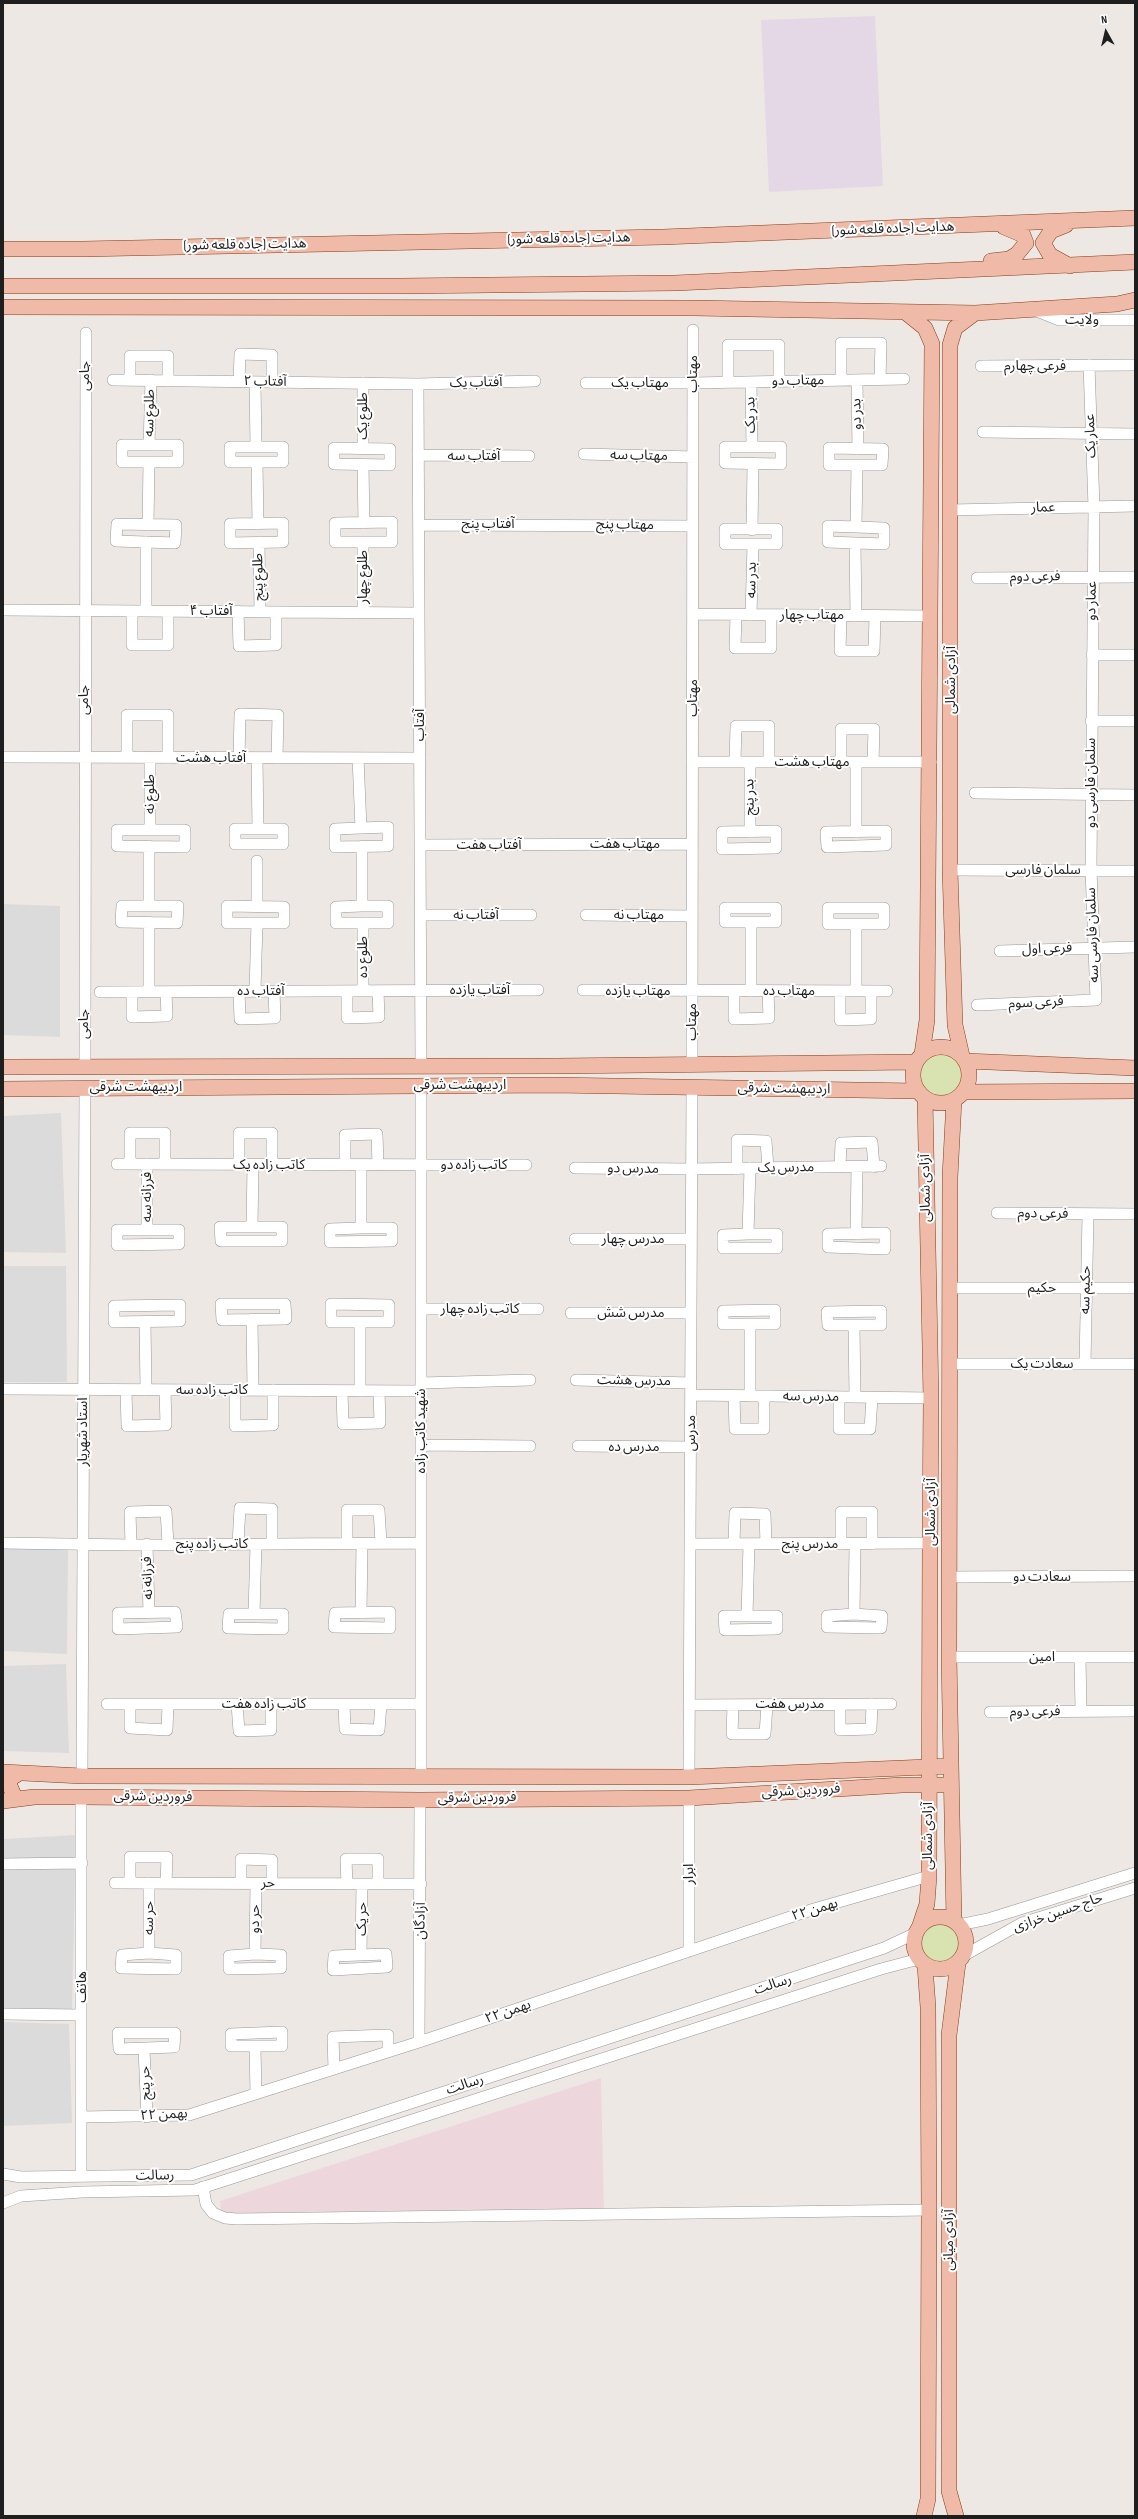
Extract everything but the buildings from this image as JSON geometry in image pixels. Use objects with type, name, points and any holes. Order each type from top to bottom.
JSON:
[{"type":"main road","name":"هدایت (جاده قلعه شور)","points":[[3,249],[84,249],[663,237],[993,225],[1135,218]]},
{"type":"main road","points":[[1070,266],[1050,255],[1043,243],[1051,231],[1075,221]]},
{"type":"main road","points":[[910,272],[1008,258],[1023,250],[1026,243],[1023,235],[1013,229],[993,225]]},
{"type":"main road","points":[[3,286],[316,287],[674,283],[1135,262]]},
{"type":"main road","points":[[175,306],[316,287]]},
{"type":"main road","points":[[3,307],[175,306],[685,308],[975,313],[1117,304],[1135,300]]},
{"type":"main road","name":"آزادی شمالی","points":[[905,312],[925,328],[932,344],[931,762],[927,1020],[919,1058]]},
{"type":"main road","name":"آزادی شمالی","points":[[963,1059],[955,1025],[950,870],[950,345],[955,328],[975,313]]},
{"type":"main road","points":[[932,344],[939,339],[944,340],[950,345]]},
{"type":"main road","points":[[931,677],[951,678]]},
{"type":"main road","points":[[958,1096],[969,1076],[963,1059],[956,1052],[942,1047],[935,1048],[919,1058],[913,1072],[913,1082],[921,1095],[939,1103],[958,1096],[1135,1091]]},
{"type":"main road","name":"اردیبهشت شرقی","points":[[10,1067],[84,1068],[692,1065],[919,1058]]},
{"type":"main road","points":[[963,1059],[1135,1068]]},
{"type":"main road","points":[[536,1066],[545,1075],[544,1079],[538,1085]]},
{"type":"main road","points":[[573,1085],[566,1081],[565,1074],[578,1066]]},
{"type":"main road","points":[[9,1088],[11,1084],[10,1077],[12,1071],[10,1067]]},
{"type":"main road","name":"اردیبهشت شرقی","points":[[9,1088],[573,1085],[921,1095]]},
{"type":"main road","name":"آزادی شمالی","points":[[918,1929],[927,1904],[928,1876],[931,1398],[921,1095]]},
{"type":"main road","name":"آزادی شمالی","points":[[957,1923],[951,1785],[949,1577],[950,1177],[958,1096]]},
{"type":"main road","name":"فروردین شرقی","points":[[10,1773],[82,1776],[689,1777],[951,1766]]},
{"type":"main road","points":[[9,1799],[10,1773]]},
{"type":"main road","name":"فروردین شرقی","points":[[9,1799],[81,1797],[420,1800],[689,1798],[951,1785]]},
{"type":"main road","points":[[936,1918],[957,1923],[966,1940],[960,1959],[942,1969],[922,1962],[914,1941],[918,1929],[936,1918]]},
{"type":"main road","name":"آزادی میانی","points":[[956,2516],[949,2491],[949,2035],[960,1959]]},
{"type":"main road","name":"آزادی میانی","points":[[922,1962],[928,2007],[929,2210],[928,2499],[924,2516]]},
{"type":"street","name":"ولایت","points":[[1032,309],[1059,320],[1135,320]]},
{"type":"street","name":"مهتاب","points":[[692,1065],[693,330]]},
{"type":"street","name":"جامی","points":[[84,1068],[84,611],[86,333]]},
{"type":"street","points":[[840,380],[841,343],[881,344],[880,379]]},
{"type":"street","points":[[728,383],[728,345],[779,345],[779,382]]},
{"type":"street","points":[[239,382],[240,354],[246,354],[272,355],[272,382]]},
{"type":"street","points":[[130,380],[130,356],[168,356],[168,380]]},
{"type":"street","points":[[1089,365],[1135,365]]},
{"type":"street","name":"فرعی چهارم","points":[[981,366],[1089,365]]},
{"type":"street","name":"عمار یک","points":[[1089,365],[1094,507]]},
{"type":"street","name":"مهتاب دو","points":[[693,383],[904,379]]},
{"type":"street","name":"آفتاب ۲","points":[[113,380],[418,384]]},
{"type":"street","name":"طلوع سه","points":[[149,446],[151,380]]},
{"type":"street","name":"بدر دو","points":[[857,380],[858,449]]},
{"type":"street","name":"آفتاب یک","points":[[418,384],[535,381]]},
{"type":"street","points":[[255,382],[256,447]]},
{"type":"street","name":"مهتاب یک","points":[[586,382],[693,383]]},
{"type":"street","name":"بدر یک","points":[[751,382],[752,447]]},
{"type":"street","name":"طلوع یک","points":[[363,448],[364,383]]},
{"type":"street","name":"آفتاب","points":[[418,384],[421,1066]]},
{"type":"street","points":[[983,432],[1135,434]]},
{"type":"street","points":[[122,445],[149,446],[178,445],[178,462],[122,462],[122,445]]},
{"type":"street","points":[[230,447],[256,447],[283,447],[283,462],[230,462],[230,447]]},
{"type":"street","points":[[725,447],[752,447],[781,447],[781,464],[725,463],[725,447]]},
{"type":"street","points":[[334,448],[363,448],[390,449],[390,465],[334,464],[334,448]]},
{"type":"street","points":[[829,448],[858,449],[883,449],[882,465],[829,465],[829,448]]},
{"type":"street","name":"مهتاب سه","points":[[584,454],[693,457]]},
{"type":"street","name":"آفتاب سه","points":[[418,455],[529,456]]},
{"type":"street","points":[[148,525],[149,462]]},
{"type":"street","points":[[258,462],[258,524]]},
{"type":"street","points":[[752,530],[753,464]]},
{"type":"street","points":[[363,465],[364,522]]},
{"type":"street","points":[[856,527],[857,465]]},
{"type":"street","name":"عمار","points":[[951,510],[1135,506]]},
{"type":"street","name":"عمار دو","points":[[1091,695],[1094,507]]},
{"type":"street","points":[[392,522],[392,542],[363,542],[335,542],[335,523],[392,522]]},
{"type":"street","points":[[117,524],[176,525],[175,543],[146,542],[116,541],[117,524]]},
{"type":"street","points":[[230,524],[258,524],[283,524],[283,542],[230,542],[230,524]]},
{"type":"street","name":"آفتاب پنج","points":[[418,524],[557,524]]},
{"type":"street","name":"مهتاب پنج","points":[[557,524],[693,526]]},
{"type":"street","points":[[828,526],[884,528],[884,544],[855,543],[828,542],[828,526]]},
{"type":"street","points":[[725,530],[752,530],[777,530],[777,544],[725,544],[725,530]]},
{"type":"street","points":[[146,542],[146,611]]},
{"type":"street","name":"طلوع پنج","points":[[259,542],[260,612]]},
{"type":"street","name":"طلوع چهار","points":[[363,542],[363,612]]},
{"type":"street","points":[[855,543],[856,616]]},
{"type":"street","name":"بدر سه","points":[[751,615],[753,544]]},
{"type":"street","points":[[1093,576],[1135,577]]},
{"type":"street","name":"فرعی دوم","points":[[977,578],[1093,576]]},
{"type":"street","name":"آفتاب ۴","points":[[3,610],[419,613]]},
{"type":"street","points":[[132,611],[132,645],[168,645],[168,611]]},
{"type":"street","points":[[238,612],[239,646],[276,645],[276,612]]},
{"type":"street","name":"مهتاب چهار","points":[[693,614],[931,616]]},
{"type":"street","points":[[736,615],[735,648],[771,648],[771,615]]},
{"type":"street","points":[[841,616],[840,651],[874,651],[875,616]]},
{"type":"street","points":[[1092,655],[1135,655]]},
{"type":"street","name":"سلمان فارسی دو","points":[[1091,695],[1091,870]]},
{"type":"street","points":[[240,758],[240,714],[278,715],[278,758]]},
{"type":"street","points":[[127,757],[127,715],[168,715],[168,758]]},
{"type":"street","points":[[1091,721],[1135,722]]},
{"type":"street","points":[[735,762],[736,726],[769,726],[768,762]]},
{"type":"street","points":[[841,762],[841,729],[874,729],[873,762]]},
{"type":"street","name":"آفتاب هشت","points":[[3,757],[420,758]]},
{"type":"street","name":"طلوع نه","points":[[150,758],[150,830]]},
{"type":"street","points":[[257,758],[258,828]]},
{"type":"street","points":[[358,758],[361,828]]},
{"type":"street","name":"مهتاب هشت","points":[[692,762],[931,762]]},
{"type":"street","name":"بدر پنج","points":[[750,762],[750,832]]},
{"type":"street","points":[[856,762],[856,832]]},
{"type":"street","points":[[975,793],[1135,795]]},
{"type":"street","points":[[361,828],[388,828],[388,846],[335,847],[335,829],[361,828]]},
{"type":"street","points":[[117,830],[150,830],[185,830],[185,847],[117,846],[117,830]]},
{"type":"street","points":[[886,831],[886,845],[827,847],[826,832],[856,832],[886,831]]},
{"type":"street","points":[[722,832],[750,832],[776,832],[776,848],[722,849],[722,832]]},
{"type":"street","name":"آفتاب هفت","points":[[421,845],[558,844]]},
{"type":"street","name":"مهتاب هفت","points":[[558,844],[692,844]]},
{"type":"street","points":[[149,846],[149,906]]},
{"type":"street","points":[[362,846],[362,906]]},
{"type":"street","points":[[256,906],[257,861]]},
{"type":"street","name":"سلمان فارسی","points":[[950,870],[1135,870]]},
{"type":"street","name":"سلمان فارسی سه","points":[[1091,870],[1096,1000]]},
{"type":"street","points":[[122,906],[149,906],[178,906],[177,923],[121,922],[122,906]]},
{"type":"street","points":[[228,906],[256,906],[284,906],[284,923],[227,923],[228,906]]},
{"type":"street","points":[[362,906],[388,906],[388,923],[336,923],[336,907],[362,906]]},
{"type":"street","points":[[828,908],[884,908],[884,924],[856,924],[828,924],[828,908]]},
{"type":"street","name":"آفتاب نه","points":[[421,914],[531,915]]},
{"type":"street","name":"مهتاب نه","points":[[586,915],[692,916]]},
{"type":"street","points":[[149,922],[149,992]]},
{"type":"street","points":[[751,922],[751,991]]},
{"type":"street","points":[[255,991],[257,923]]},
{"type":"street","name":"طلوع ده","points":[[363,923],[363,991]]},
{"type":"street","points":[[856,924],[856,991]]},
{"type":"street","points":[[1094,948],[1135,947]]},
{"type":"street","name":"فرعی اول","points":[[1000,951],[1094,948]]},
{"type":"street","name":"آفتاب یازده","points":[[421,990],[538,990]]},
{"type":"street","name":"آفتاب ده","points":[[100,992],[421,990]]},
{"type":"street","name":"مهتاب یازده","points":[[583,990],[692,991]]},
{"type":"street","points":[[239,991],[240,1019],[275,1018],[274,991]]},
{"type":"street","points":[[347,991],[347,1018],[379,1017],[378,991]]},
{"type":"street","name":"مهتاب ده","points":[[692,991],[887,991]]},
{"type":"street","points":[[734,991],[734,1019],[769,1018],[768,991]]},
{"type":"street","points":[[840,991],[840,1020],[871,1019],[871,991]]},
{"type":"street","points":[[132,992],[132,1017],[167,1016],[166,992]]},
{"type":"street","name":"فرعی سوم","points":[[977,1005],[1096,1000]]},
{"type":"street","name":"شهید کاتب زاده","points":[[421,1086],[421,1776]]},
{"type":"street","name":"استاد شهریار","points":[[82,1776],[85,1087]]},
{"type":"street","name":"مدرس","points":[[689,1777],[692,1088]]},
{"type":"street","points":[[130,1164],[130,1133],[165,1133],[165,1164]]},
{"type":"street","points":[[239,1165],[239,1133],[272,1133],[272,1164]]},
{"type":"street","points":[[345,1165],[345,1135],[377,1134],[378,1165]]},
{"type":"street","points":[[737,1169],[737,1140],[766,1140],[768,1168]]},
{"type":"street","name":"مدرس یک","points":[[691,1169],[737,1169],[750,1168],[857,1167],[878,1166],[872,1142],[841,1143],[840,1167]]},
{"type":"street","name":"کاتب زاده یک","points":[[117,1164],[421,1165]]},
{"type":"street","name":"فرزانه سه","points":[[147,1164],[147,1230]]},
{"type":"street","points":[[252,1164],[252,1227]]},
{"type":"street","points":[[361,1165],[361,1228]]},
{"type":"street","name":"کاتب زاده دو","points":[[421,1165],[526,1165]]},
{"type":"street","points":[[856,1234],[857,1167]]},
{"type":"street","name":"مدرس دو","points":[[575,1168],[691,1169]]},
{"type":"street","points":[[748,1234],[750,1168]]},
{"type":"street","name":"فرعی دوم","points":[[997,1213],[1088,1215]]},
{"type":"street","points":[[1088,1215],[1135,1214]]},
{"type":"street","name":"حکیم سه","points":[[1085,1364],[1085,1288],[1088,1215]]},
{"type":"street","points":[[220,1227],[252,1227],[282,1227],[282,1241],[220,1241],[220,1227]]},
{"type":"street","points":[[361,1228],[392,1228],[392,1241],[330,1242],[330,1229],[361,1228]]},
{"type":"street","points":[[117,1230],[147,1230],[179,1230],[179,1244],[117,1244],[117,1230]]},
{"type":"street","points":[[885,1233],[885,1248],[828,1247],[828,1234],[856,1234],[885,1233]]},
{"type":"street","name":"مدرس چهار","points":[[575,1239],[691,1239]]},
{"type":"street","name":"حکیم","points":[[950,1288],[1135,1288]]},
{"type":"street","points":[[222,1304],[286,1304],[286,1319],[252,1319],[222,1320],[222,1304]]},
{"type":"street","points":[[331,1304],[389,1305],[389,1322],[360,1322],[331,1322],[331,1304]]},
{"type":"street","points":[[180,1305],[180,1322],[145,1322],[114,1322],[114,1306],[180,1305]]},
{"type":"street","name":"کاتب زاده چهار","points":[[421,1309],[538,1309]]},
{"type":"street","name":"مدرس شش","points":[[571,1313],[691,1313]]},
{"type":"street","points":[[252,1319],[254,1390]]},
{"type":"street","points":[[145,1322],[146,1390]]},
{"type":"street","points":[[360,1322],[360,1391]]},
{"type":"street","points":[[750,1325],[750,1396]]},
{"type":"street","points":[[854,1326],[856,1397]]},
{"type":"street","name":"سعادت یک","points":[[950,1364],[1135,1364]]},
{"type":"street","name":"کاتب زاده سه","points":[[3,1389],[379,1391],[530,1380]]},
{"type":"street","name":"مدرس هشت","points":[[576,1380],[691,1383]]},
{"type":"street","points":[[126,1390],[127,1426],[166,1425],[165,1390]]},
{"type":"street","points":[[235,1390],[235,1426],[273,1425],[272,1390]]},
{"type":"street","points":[[342,1391],[343,1424],[380,1423],[379,1391]]},
{"type":"street","name":"مدرس سه","points":[[691,1395],[931,1398]]},
{"type":"street","points":[[734,1396],[735,1429],[764,1430],[764,1396]]},
{"type":"street","points":[[838,1397],[839,1429],[870,1429],[872,1398]]},
{"type":"street","points":[[421,1445],[530,1446]]},
{"type":"street","name":"مدرس ده","points":[[578,1446],[691,1447]]},
{"type":"street","points":[[238,1544],[240,1508],[272,1509],[272,1544]]},
{"type":"street","points":[[347,1543],[347,1510],[379,1510],[381,1543]]},
{"type":"street","points":[[131,1545],[130,1512],[166,1511],[168,1544]]},
{"type":"street","points":[[841,1544],[841,1512],[872,1512],[872,1544]]},
{"type":"street","points":[[734,1544],[735,1513],[765,1514],[766,1544]]},
{"type":"street","name":"کاتب زاده پنج","points":[[3,1543],[131,1545],[421,1542]]},
{"type":"street","points":[[361,1613],[362,1543]]},
{"type":"street","name":"مدرس پنج","points":[[690,1544],[930,1543]]},
{"type":"street","name":"فرزانه نه","points":[[146,1544],[149,1612]]},
{"type":"street","points":[[254,1614],[256,1544]]},
{"type":"street","points":[[747,1616],[749,1544]]},
{"type":"street","points":[[854,1614],[855,1544]]},
{"type":"street","name":"سعادت دو","points":[[949,1577],[1135,1576]]},
{"type":"street","points":[[149,1612],[175,1612],[177,1627],[118,1629],[118,1613],[149,1612]]},
{"type":"street","points":[[390,1612],[390,1628],[334,1627],[334,1613],[361,1613],[390,1612]]},
{"type":"street","points":[[228,1614],[254,1614],[283,1614],[283,1628],[228,1628],[228,1614]]},
{"type":"street","name":"امین","points":[[949,1657],[1135,1657]]},
{"type":"street","points":[[1080,1657],[1081,1711],[1135,1711]]},
{"type":"street","name":"کاتب زاده هفت","points":[[107,1704],[421,1704]]},
{"type":"street","points":[[130,1704],[130,1728],[167,1730],[168,1704]]},
{"type":"street","points":[[237,1704],[238,1731],[271,1730],[270,1704]]},
{"type":"street","points":[[344,1704],[345,1729],[379,1730],[381,1704]]},
{"type":"street","points":[[840,1704],[840,1730],[871,1729],[872,1704]]},
{"type":"street","name":"مدرس هفت","points":[[689,1705],[891,1704]]},
{"type":"street","points":[[734,1705],[732,1734],[765,1734],[767,1705]]},
{"type":"street","name":"فرعی دوم","points":[[990,1712],[1081,1711]]},
{"type":"street","name":"هاتف","points":[[81,1797],[81,2178]]},
{"type":"street","name":"ابرار","points":[[689,1798],[689,1951]]},
{"type":"street","name":"آزادگان","points":[[419,2042],[421,1884],[420,1800]]},
{"type":"street","points":[[130,1883],[130,1857],[166,1857],[166,1883]]},
{"type":"street","points":[[241,1883],[241,1859],[272,1860],[272,1883]]},
{"type":"street","points":[[347,1884],[346,1859],[378,1859],[378,1884]]},
{"type":"street","points":[[3,1864],[82,1863]]},
{"type":"street","name":"حاج حسین خرازی","points":[[957,1923],[988,1919],[1135,1872]]},
{"type":"street","name":"۲۲ بهمن","points":[[82,2117],[147,2117],[189,2115],[419,2042],[814,1909],[928,1876]]},
{"type":"street","name":"حر","points":[[115,1883],[421,1884]]},
{"type":"street","name":"حر سه","points":[[149,1883],[149,1953]]},
{"type":"street","name":"حر دو","points":[[255,1954],[256,1883]]},
{"type":"street","name":"حر یک","points":[[361,1955],[362,1884]]},
{"type":"street","name":"حاج حسین خرازی","points":[[960,1959],[1022,1923],[1135,1888]]},
{"type":"street","name":"رسالت","points":[[3,2174],[21,2177],[81,2178],[191,2176],[870,1953],[918,1929]]},
{"type":"street","name":"رسالت","points":[[3,2202],[21,2196],[82,2192],[195,2190],[203,2188],[881,1969],[922,1962]]},
{"type":"street","points":[[3,2014],[81,2015]]},
{"type":"street","points":[[118,2033],[175,2033],[174,2047],[144,2049],[119,2049],[118,2033]]},
{"type":"street","points":[[334,2069],[333,2037],[388,2035],[388,2051]]},
{"type":"street","points":[[255,2047],[256,2094]]},
{"type":"street","name":"حر پنج","points":[[144,2049],[147,2117]]},
{"type":"street","points":[[203,2188],[206,2204],[213,2213],[225,2218],[237,2219],[929,2210]]},
{"type":"shaded area","points":[[875,16],[883,186],[769,192],[761,20]]},
{"type":"shaded area","points":[[3,904],[60,906],[60,1037],[3,1035]]},
{"type":"shaded area","points":[[61,1113],[66,1253],[3,1252],[3,1116]]},
{"type":"shaded area","points":[[3,1266],[66,1266],[67,1382],[3,1382]]},
{"type":"shaded area","points":[[3,1548],[68,1550],[67,1654],[3,1651]]},
{"type":"shaded area","points":[[66,1664],[69,1753],[3,1751],[3,1666]]},
{"type":"shaded area","points":[[76,1835],[72,2009],[3,2008],[3,1839]]},
{"type":"shaded area","points":[[3,2022],[69,2024],[72,2123],[3,2126]]},
{"type":"shaded area","points":[[601,2078],[604,2213],[255,2218],[221,2213],[220,2201]]},
{"type":"green space","points":[[941,1052],[954,1056],[960,1062],[964,1075],[960,1088],[954,1094],[941,1098],[928,1094],[922,1088],[918,1075],[922,1062],[928,1056]]},
{"type":"green space","points":[[935,1923],[943,1923],[950,1926],[956,1932],[959,1943],[956,1954],[950,1960],[943,1963],[935,1963],[928,1960],[922,1954],[919,1947],[919,1939],[922,1932],[928,1926]]}]
